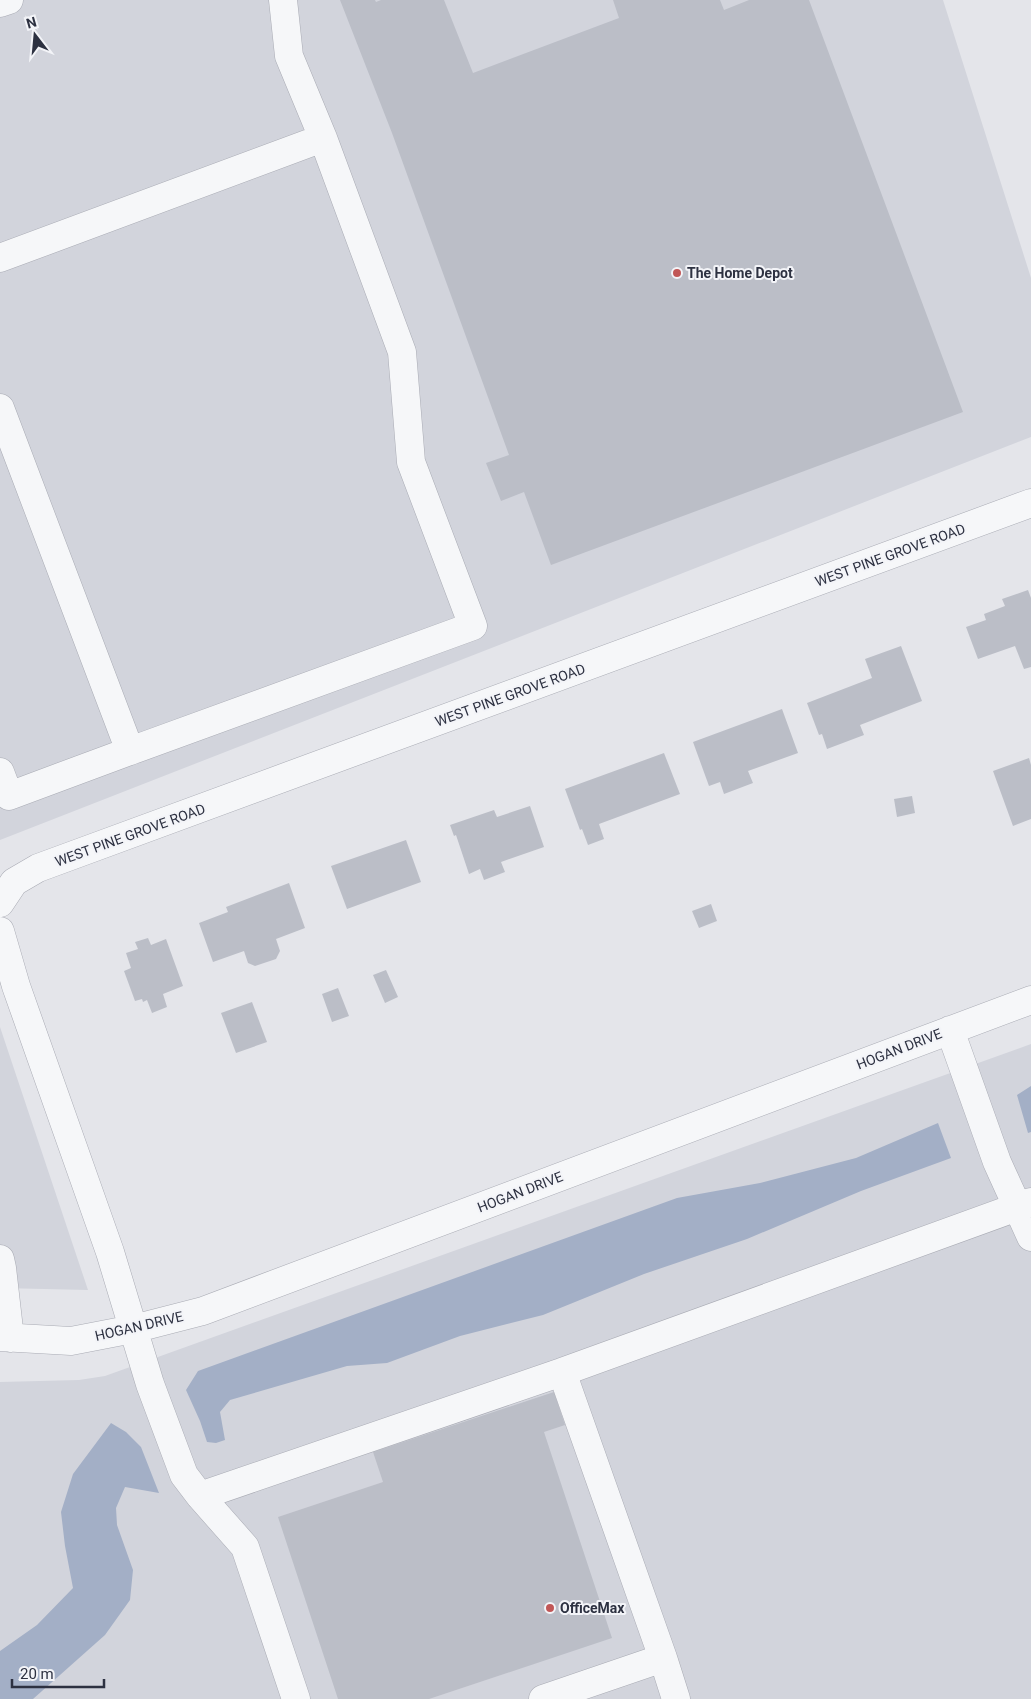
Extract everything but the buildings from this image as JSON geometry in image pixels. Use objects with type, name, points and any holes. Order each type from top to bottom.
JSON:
[{"type":"street","points":[[0,3],[9,0]]},
{"type":"street","points":[[0,772],[9,796],[473,626],[411,462],[402,352],[323,138],[290,56],[283,0]]},
{"type":"street","points":[[0,258],[323,138]]},
{"type":"street","points":[[0,408],[130,751]]},
{"type":"street","name":"WEST PINE GROVE ROAD","points":[[0,903],[14,882],[38,868],[1031,502]]},
{"type":"street","points":[[0,931],[16,986],[110,1252],[150,1384],[184,1475],[200,1496],[246,1547],[296,1699]]},
{"type":"street","name":"HOGAN DRIVE","points":[[5,1337],[71,1341],[133,1330],[203,1311],[1031,1000]]},
{"type":"street","points":[[950,1030],[997,1162],[1024,1204],[1031,1237]]},
{"type":"street","points":[[200,1496],[562,1372],[1024,1204]]},
{"type":"street","points":[[0,1259],[5,1337]]},
{"type":"street","points":[[562,1372],[676,1699]]},
{"type":"street","points":[[543,1699],[662,1658]]},
{"type":"shaded area","points":[[0,0],[943,0],[1031,278],[1031,437],[0,840]]},
{"type":"shaded area","points":[[0,1027],[88,1290],[0,1288]]},
{"type":"shaded area","points":[[1031,1044],[1031,1699],[0,1699],[0,1382],[79,1380],[105,1376]]},
{"type":"water","points":[[1031,1086],[1031,1132],[1028,1133],[1017,1095]]},
{"type":"water","points":[[938,1123],[951,1158],[861,1191],[747,1239],[644,1274],[543,1315],[460,1336],[387,1363],[347,1366],[230,1400],[220,1412],[225,1440],[216,1443],[207,1442],[186,1390],[198,1371],[677,1198],[760,1183],[856,1158]]},
{"type":"water","points":[[111,1423],[126,1432],[141,1447],[159,1493],[125,1487],[116,1508],[117,1525],[133,1570],[130,1600],[105,1635],[33,1699],[0,1699],[0,1651],[37,1625],[73,1588],[61,1512],[73,1474]]},
{"type":"place","name":"The Home Depot","points":[[677,273]]},
{"type":"place","name":"OfficeMax","points":[[550,1608]]}]
